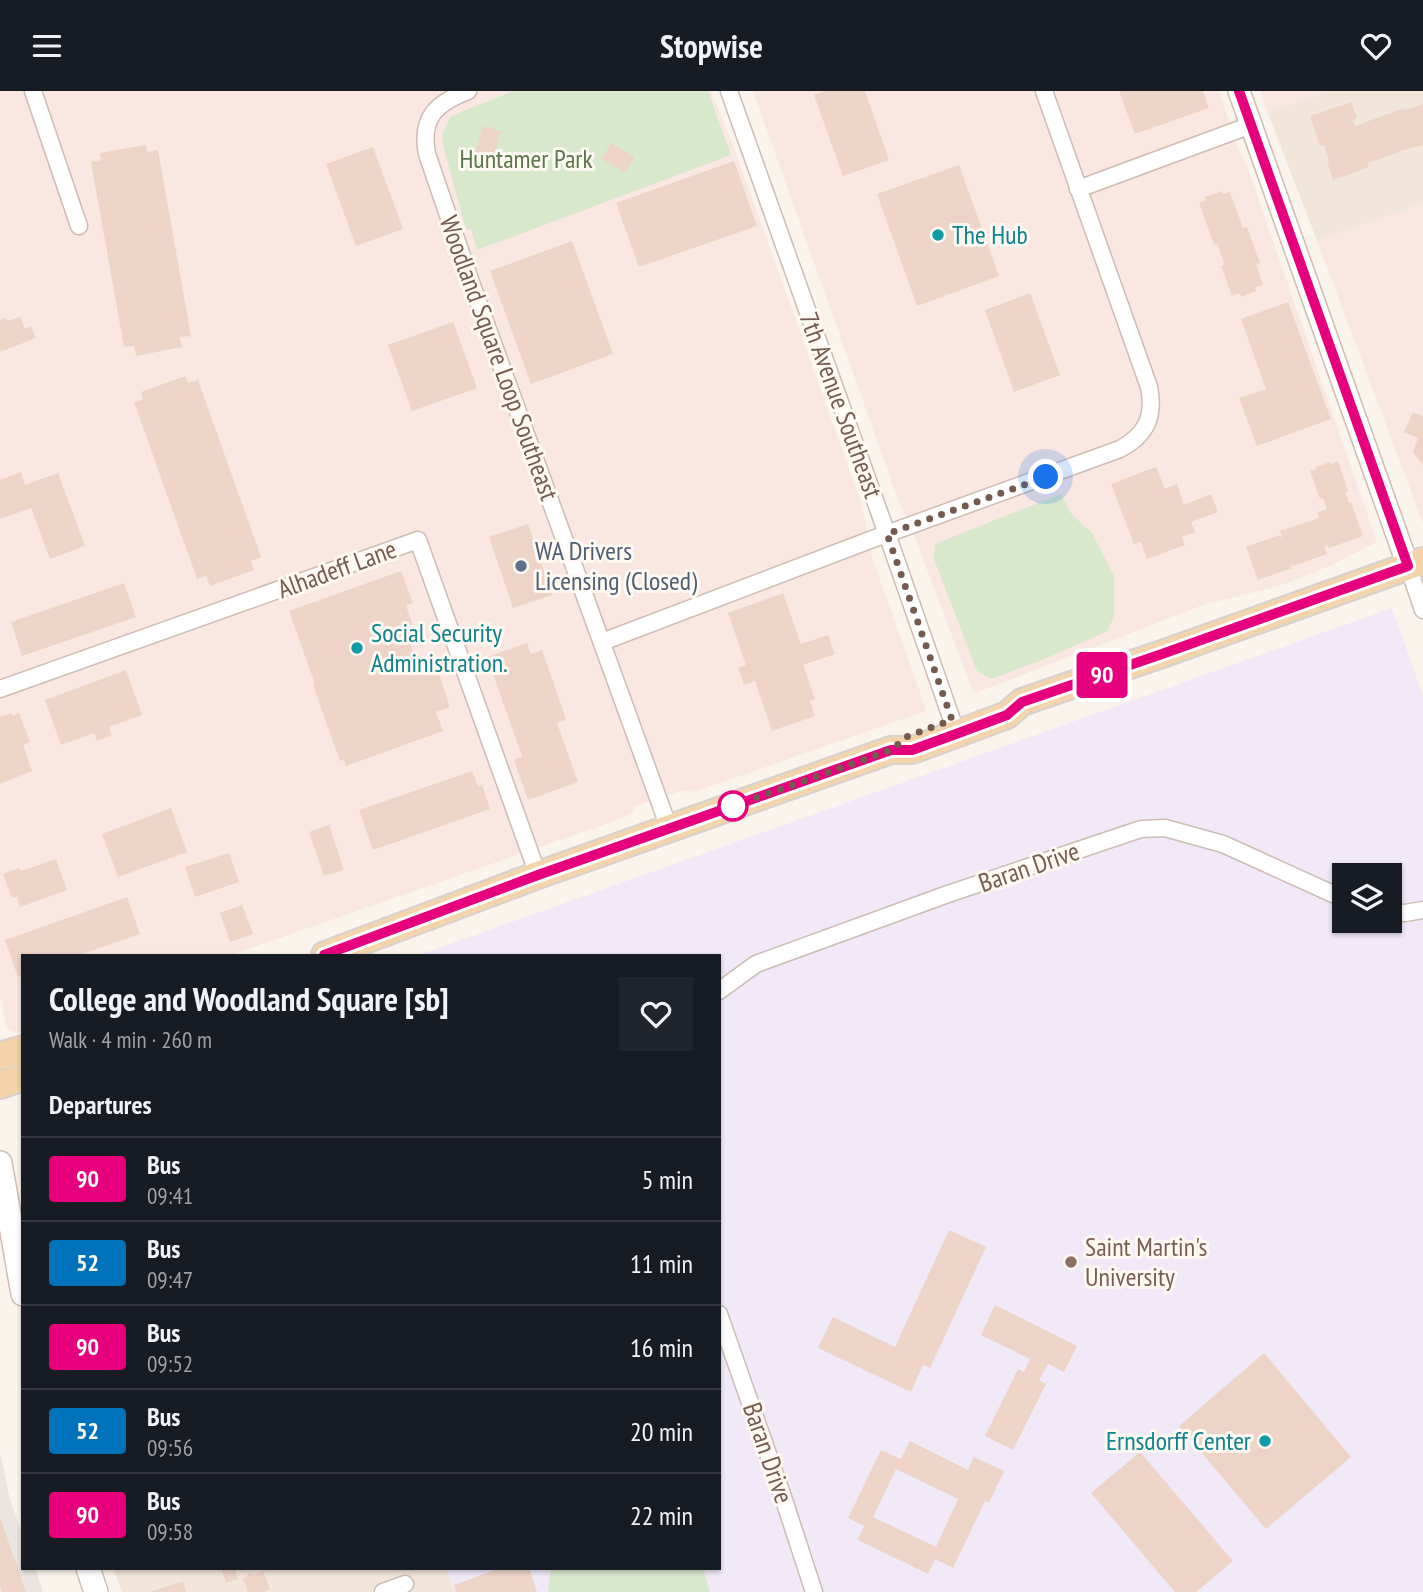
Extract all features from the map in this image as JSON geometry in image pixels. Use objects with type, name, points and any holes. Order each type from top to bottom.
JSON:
[{"type":"main road","points":[[328,954],[538,875],[891,750],[912,750],[1007,715],[1022,702],[1415,563]]},
{"type":"main road","points":[[891,750],[908,736],[1003,700],[1022,702]]},
{"type":"main road","points":[[0,1056],[21,1050]]},
{"type":"main road","points":[[0,1085],[21,1078]]},
{"type":"main road","points":[[0,1163],[21,1283]]},
{"type":"main road","points":[[89,1570],[96,1592]]},
{"type":"street","points":[[33,91],[79,226]]},
{"type":"street","name":"Woodland Square Loop Southeast","points":[[468,91],[440,104],[429,118],[425,141],[427,154],[669,828]]},
{"type":"street","name":"7th Avenue Southeast","points":[[729,91],[952,720]]},
{"type":"street","points":[[602,642],[1134,442],[1145,428],[1152,403],[1149,387],[1044,91]]},
{"type":"street","points":[[1239,91],[1415,563],[1423,610]]},
{"type":"street","points":[[1078,189],[1251,125]]},
{"type":"street","name":"Alhadeff Lane","points":[[0,689],[418,540],[538,875]]},
{"type":"street","name":"Baran Drive","points":[[721,990],[757,964],[948,894],[1141,829],[1165,828],[1223,844],[1332,893]]},
{"type":"street","points":[[1402,913],[1423,910]]},
{"type":"street","name":"Baran Drive","points":[[721,1320],[814,1592]]},
{"type":"street","points":[[383,1592],[405,1584]]},
{"type":"shaded area","points":[[0,91],[711,91],[737,156],[861,502],[873,560],[926,709],[694,792],[685,790],[635,806],[632,813],[620,819],[234,954],[21,954],[21,1032],[18,1033],[7,1030],[0,995]]},
{"type":"shaded area","points":[[753,91],[1219,91],[1377,542],[1332,565],[1279,586],[1206,604],[973,692],[895,491]]},
{"type":"shaded area","points":[[1260,91],[1328,91],[1268,113]]},
{"type":"shaded area","points":[[1328,91],[1423,91],[1423,203],[1317,241],[1268,113]]},
{"type":"shaded area","points":[[1423,203],[1423,523],[1317,241]]},
{"type":"shaded area","name":"Saint Martin's University","points":[[1392,608],[1423,696],[1423,1592],[455,1592],[447,1570],[721,1570],[721,954],[422,954]]},
{"type":"shaded area","points":[[0,1452],[10,1500],[21,1530],[21,1570],[36,1570],[43,1592],[0,1592]]},
{"type":"shaded area","points":[[114,1570],[447,1570],[455,1592],[122,1592]]},
{"type":"green space","name":"Huntamer Park","points":[[513,91],[708,91],[731,155],[477,250],[471,229],[466,229],[442,134],[451,116]]},
{"type":"green space","points":[[1061,494],[1072,515],[1092,533],[1114,576],[1114,615],[1108,631],[991,679],[977,671],[934,559],[935,544]]},
{"type":"green space","points":[[551,1570],[704,1570],[710,1592],[548,1592]]},
{"type":"building","points":[[824,91],[865,91],[889,160],[843,176],[814,95]]},
{"type":"building","points":[[1119,91],[1203,91],[1209,108],[1135,134]]},
{"type":"building","points":[[1351,102],[1357,118],[1353,120],[1355,126],[1423,104],[1423,145],[1368,163],[1369,167],[1333,180],[1324,145],[1320,146],[1310,116]]},
{"type":"building","points":[[483,126],[501,131],[492,161],[474,156]]},
{"type":"building","points":[[611,143],[635,157],[625,173],[601,159]]},
{"type":"building","points":[[146,145],[147,152],[158,150],[191,336],[180,337],[182,347],[136,356],[134,346],[124,347],[91,162],[101,160],[100,153]]},
{"type":"building","points":[[373,147],[403,229],[356,246],[326,164]]},
{"type":"building","points":[[734,161],[757,226],[639,267],[616,203]]},
{"type":"building","name":"The Hub","points":[[959,165],[999,276],[917,306],[877,194]]},
{"type":"building","points":[[1222,191],[1223,194],[1230,192],[1260,263],[1256,264],[1263,285],[1241,297],[1240,293],[1232,296],[1221,266],[1225,265],[1217,244],[1214,245],[1199,203],[1206,200],[1205,197]]},
{"type":"building","points":[[572,241],[613,354],[531,384],[490,271]]},
{"type":"building","points":[[1030,293],[1060,375],[1014,392],[985,310]]},
{"type":"building","points":[[1288,302],[1331,419],[1257,446],[1239,398],[1266,389],[1241,319]]},
{"type":"building","points":[[20,317],[25,329],[31,326],[36,338],[0,352],[0,320],[6,318],[8,321]]},
{"type":"building","points":[[453,322],[477,388],[412,411],[388,345]]},
{"type":"building","points":[[185,376],[188,383],[198,380],[261,557],[251,561],[254,570],[210,586],[206,576],[197,579],[134,402],[143,399],[141,392]]},
{"type":"building","points":[[1413,412],[1423,416],[1423,465],[1413,452],[1418,438],[1404,432]]},
{"type":"building","points":[[1338,461],[1348,491],[1345,492],[1363,536],[1329,548],[1328,545],[1324,547],[1327,554],[1293,566],[1290,563],[1292,568],[1258,580],[1246,547],[1280,535],[1281,538],[1280,531],[1319,518],[1317,512],[1327,509],[1323,498],[1320,499],[1310,471]]},
{"type":"building","points":[[1156,467],[1165,489],[1177,484],[1184,505],[1211,494],[1218,512],[1191,522],[1195,532],[1182,537],[1185,545],[1147,559],[1141,542],[1134,544],[1111,484]]},
{"type":"building","points":[[21,472],[25,485],[58,473],[85,546],[50,559],[31,508],[0,519],[0,480]]},
{"type":"building","name":"WA Drivers Licensing (Closed)","points":[[528,524],[552,595],[513,608],[489,537]]},
{"type":"building","name":"Social Security Administration.","points":[[401,571],[413,603],[406,605],[412,624],[404,627],[421,674],[437,668],[450,707],[436,712],[443,731],[346,766],[344,760],[340,761],[289,611]]},
{"type":"building","points":[[124,583],[136,617],[22,656],[11,622]]},
{"type":"building","points":[[783,593],[801,644],[828,635],[835,654],[803,665],[815,699],[810,701],[815,716],[772,731],[755,681],[744,685],[738,668],[746,665],[728,613]]},
{"type":"building","points":[[527,643],[531,654],[542,650],[566,719],[557,723],[578,782],[528,800],[514,760],[522,756],[487,657]]},
{"type":"building","points":[[126,670],[142,715],[109,727],[112,735],[97,741],[94,733],[61,745],[45,700]]},
{"type":"building","points":[[12,713],[12,716],[19,713],[30,742],[23,745],[32,771],[0,784],[0,717]]},
{"type":"building","points":[[472,771],[478,786],[482,785],[490,809],[373,850],[359,810]]},
{"type":"building","points":[[171,808],[187,852],[118,877],[102,834]]},
{"type":"building","points":[[329,825],[344,870],[324,876],[309,832]]},
{"type":"building","points":[[229,853],[239,882],[195,897],[185,867]]},
{"type":"building","points":[[56,859],[67,890],[20,907],[17,897],[12,898],[3,874]]},
{"type":"building","points":[[127,897],[140,934],[82,954],[21,954],[21,976],[18,977],[5,940]]},
{"type":"building","points":[[242,905],[253,934],[230,942],[220,913]]},
{"type":"building","points":[[949,1230],[986,1247],[930,1368],[923,1365],[911,1392],[818,1348],[833,1317],[895,1347]]},
{"type":"building","points":[[995,1305],[1077,1346],[1064,1372],[1048,1364],[1039,1380],[1046,1384],[1013,1450],[985,1436],[1018,1369],[1024,1372],[1030,1359],[981,1335]]},
{"type":"building","name":"Ernsdorff Center","points":[[1264,1353],[1351,1457],[1266,1529],[1179,1426]]},
{"type":"building","points":[[910,1441],[968,1470],[974,1457],[1004,1471],[989,1503],[985,1501],[953,1568],[935,1559],[928,1574],[858,1540],[864,1526],[848,1518],[881,1450],[901,1459]],"holes":[[[896,1469],[958,1499],[936,1547],[873,1517]]]},
{"type":"building","points":[[1140,1452],[1233,1561],[1196,1592],[1175,1592],[1091,1493]]},
{"type":"building","points":[[0,1517],[26,1592],[2,1592]]},
{"type":"building","points":[[221,1570],[239,1570],[235,1571],[238,1579],[226,1583]]},
{"type":"building","points":[[495,1570],[530,1570],[537,1592],[456,1592],[454,1585]]},
{"type":"building","points":[[263,1571],[270,1589],[248,1592],[243,1579],[252,1572],[253,1575]]},
{"type":"building","points":[[183,1581],[186,1592],[150,1592]]},
{"type":"bus line","name":"90","points":[[327,954],[538,875],[891,750],[912,750],[1007,715],[1022,702],[1408,566],[1239,91]]},
{"type":"place","name":"The Hub","points":[[938,235]]},
{"type":"place","name":"WA Drivers Licensing (Closed)","points":[[521,566]]},
{"type":"place","name":"Social Security Administration.","points":[[357,648]]},
{"type":"place","name":"Saint Martin's University","points":[[1071,1262]]},
{"type":"place","name":"Ernsdorff Center","points":[[1265,1441]]},
{"type":"route","points":[[733,806],[891,750],[908,736],[952,720],[887,534],[1046,477]]}]
